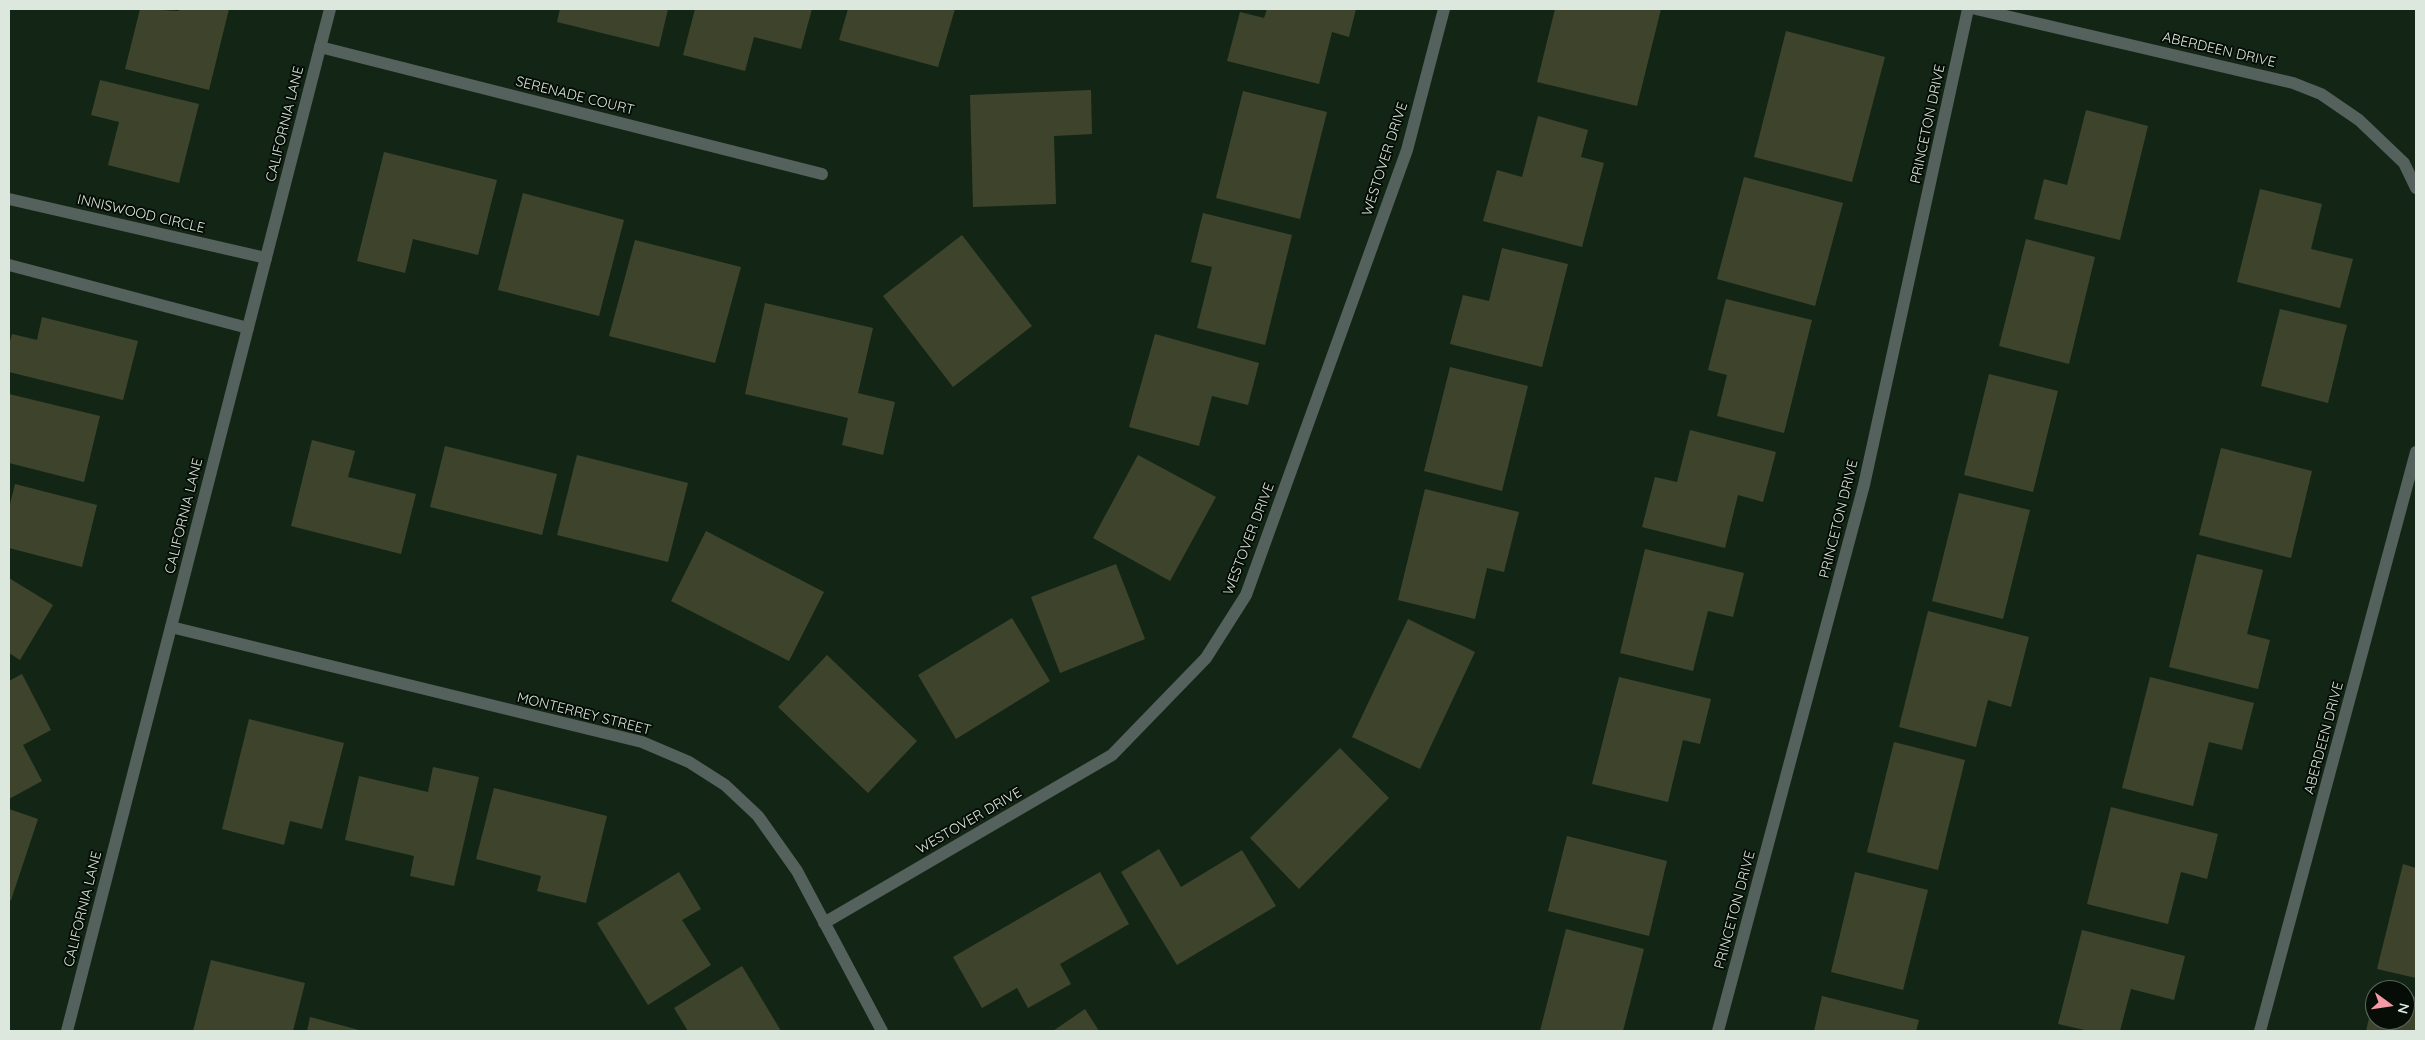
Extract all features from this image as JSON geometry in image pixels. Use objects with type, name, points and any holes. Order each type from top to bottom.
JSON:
[{"type":"street","name":"CALIFORNIA LANE","points":[[67,1031],[330,9]]},
{"type":"street","name":"WESTOVER DRIVE","points":[[824,923],[1112,755],[1206,658],[1246,595],[1407,150],[1444,9]]},
{"type":"street","name":"PRINCETON DRIVE","points":[[1718,1031],[1864,485],[1968,9]]},
{"type":"street","name":"ABERDEEN DRIVE","points":[[1976,9],[2294,83],[2321,94],[2359,120],[2404,163],[2416,188]]},
{"type":"street","name":"SERENADE COURT","points":[[320,47],[822,174]]},
{"type":"street","name":"INNISWOOD CIRCLE","points":[[9,199],[266,258]]},
{"type":"street","points":[[9,265],[248,328]]},
{"type":"street","name":"ABERDEEN DRIVE","points":[[2260,1031],[2416,452]]},
{"type":"street","name":"MONTERREY STREET","points":[[171,627],[642,742],[689,762],[725,785],[758,816],[797,871],[882,1031]]},
{"type":"building","points":[[140,9],[179,11],[179,9],[229,9],[209,90],[125,69]]},
{"type":"building","points":[[560,9],[668,9],[659,47],[557,22]]},
{"type":"building","points":[[695,9],[812,9],[801,49],[754,37],[745,71],[683,55]]},
{"type":"building","points":[[848,9],[955,9],[938,67],[839,40]]},
{"type":"building","points":[[1267,9],[1356,9],[1349,37],[1332,32],[1319,84],[1227,61],[1240,12],[1264,18]]},
{"type":"building","points":[[1555,9],[1661,9],[1637,106],[1537,82]]},
{"type":"building","points":[[1786,31],[1885,57],[1852,182],[1754,157]]},
{"type":"building","points":[[100,80],[199,104],[179,183],[108,165],[119,122],[91,115]]},
{"type":"building","points":[[1091,90],[1092,134],[1054,136],[1056,204],[973,207],[970,95]]},
{"type":"building","points":[[1243,91],[1327,112],[1300,219],[1216,198]]},
{"type":"building","points":[[2086,110],[2148,126],[2120,240],[2034,219],[2044,179],[2067,185]]},
{"type":"building","points":[[1538,116],[1588,130],[1581,157],[1604,163],[1582,247],[1483,221],[1497,170],[1522,177]]},
{"type":"building","points":[[384,152],[497,180],[478,255],[413,239],[405,273],[357,261]]},
{"type":"building","points":[[1744,177],[1843,203],[1815,306],[1717,279]]},
{"type":"building","points":[[2260,189],[2322,204],[2311,249],[2353,259],[2340,308],[2237,282]]},
{"type":"building","points":[[523,193],[624,220],[599,316],[498,290]]},
{"type":"building","points":[[1203,213],[1292,235],[1265,345],[1197,328],[1212,267],[1191,262]]},
{"type":"building","points":[[962,235],[1032,326],[953,387],[883,296]]},
{"type":"building","points":[[2026,239],[2095,257],[2069,364],[1999,346]]},
{"type":"building","points":[[635,240],[741,267],[715,363],[609,336]]},
{"type":"building","points":[[1502,248],[1568,264],[1542,367],[1450,344],[1463,295],[1489,301]]},
{"type":"building","points":[[1726,299],[1812,320],[1784,433],[1717,416],[1727,375],[1708,370]]},
{"type":"building","points":[[765,303],[873,328],[858,393],[895,402],[883,455],[842,445],[848,418],[745,394]]},
{"type":"building","points":[[2280,309],[2347,325],[2328,403],[2261,386]]},
{"type":"building","points":[[42,317],[138,341],[123,400],[9,372],[9,345],[12,334],[37,340]]},
{"type":"building","points":[[1155,334],[1259,363],[1248,405],[1212,396],[1199,446],[1129,427]]},
{"type":"building","points":[[1450,367],[1528,386],[1502,491],[1424,471]]},
{"type":"building","points":[[1989,374],[2058,391],[2033,492],[1964,475]]},
{"type":"building","points":[[9,394],[100,416],[84,482],[9,463]]},
{"type":"building","points":[[1690,430],[1776,452],[1763,502],[1738,495],[1725,548],[1642,527],[1655,477],[1677,482]]},
{"type":"building","points":[[312,440],[355,451],[348,477],[416,494],[401,554],[291,526]]},
{"type":"building","points":[[445,446],[557,474],[542,535],[430,507]]},
{"type":"building","points":[[2221,448],[2312,471],[2291,558],[2199,535]]},
{"type":"building","points":[[577,455],[688,483],[668,562],[557,535]]},
{"type":"building","points":[[1138,455],[1216,497],[1170,581],[1093,538]]},
{"type":"building","points":[[15,484],[97,505],[82,567],[9,548],[9,508]]},
{"type":"building","points":[[1425,489],[1519,512],[1504,572],[1487,568],[1475,619],[1398,600]]},
{"type":"building","points":[[1959,493],[2030,510],[2003,619],[1932,601]]},
{"type":"building","points":[[706,531],[824,592],[789,661],[671,601]]},
{"type":"building","points":[[1645,549],[1744,573],[1733,617],[1708,611],[1693,671],[1620,653]]},
{"type":"building","points":[[2197,554],[2263,570],[2247,634],[2270,640],[2258,689],[2169,667]]},
{"type":"building","points":[[1116,564],[1145,639],[1060,673],[1031,597]]},
{"type":"building","points":[[9,578],[53,605],[20,660],[9,653]]},
{"type":"building","points":[[1928,611],[2029,637],[2011,707],[1988,700],[1976,747],[1899,727]]},
{"type":"building","points":[[1012,618],[1050,681],[956,739],[918,675]]},
{"type":"building","points":[[1408,619],[1475,652],[1420,769],[1352,737]]},
{"type":"building","points":[[827,655],[917,741],[868,793],[778,707]]},
{"type":"building","points":[[22,674],[51,730],[23,745],[42,781],[9,799],[9,681]]},
{"type":"building","points":[[1619,677],[1711,699],[1700,744],[1683,740],[1668,802],[1592,784]]},
{"type":"building","points":[[2150,677],[2254,703],[2242,750],[2209,742],[2193,806],[2122,788]]},
{"type":"building","points":[[249,719],[344,743],[322,829],[290,821],[284,845],[222,829]]},
{"type":"building","points":[[1894,742],[1965,760],[1938,870],[1867,852]]},
{"type":"building","points":[[1340,748],[1389,798],[1299,889],[1250,838]]},
{"type":"building","points":[[433,767],[479,777],[454,886],[410,876],[414,856],[345,840],[359,776],[428,792]]},
{"type":"building","points":[[494,788],[607,816],[586,903],[537,891],[541,876],[476,859]]},
{"type":"building","points":[[2111,807],[2218,834],[2207,879],[2181,872],[2168,924],[2087,904]]},
{"type":"building","points":[[9,809],[38,819],[11,900],[9,900]]},
{"type":"building","points":[[1567,836],[1667,861],[1649,936],[1548,911]]},
{"type":"building","points":[[1159,849],[1181,887],[1242,850],[1276,906],[1177,965],[1121,872]]},
{"type":"building","points":[[2403,864],[2416,868],[2416,978],[2377,969]]},
{"type":"building","points":[[679,872],[701,909],[682,920],[711,965],[648,1005],[597,923]]},
{"type":"building","points":[[1100,872],[1129,924],[1060,964],[1071,984],[1028,1008],[1017,988],[982,1008],[953,957]]},
{"type":"building","points":[[1855,872],[1928,890],[1903,990],[1831,972]]},
{"type":"building","points":[[1566,929],[1644,949],[1623,1031],[1540,1031]]},
{"type":"building","points":[[2082,930],[2185,956],[2174,1000],[2131,989],[2120,1031],[2089,1031],[2058,1024]]},
{"type":"building","points":[[211,960],[305,983],[293,1031],[193,1031]]},
{"type":"building","points":[[742,966],[781,1031],[688,1031],[674,1008]]},
{"type":"building","points":[[1822,996],[1919,1020],[1916,1031],[1814,1031]]},
{"type":"building","points":[[2416,997],[2416,1031],[2366,1031],[2415,1030]]},
{"type":"building","points":[[1085,1009],[1099,1031],[1053,1031]]},
{"type":"building","points":[[310,1017],[363,1031],[307,1031]]}]
